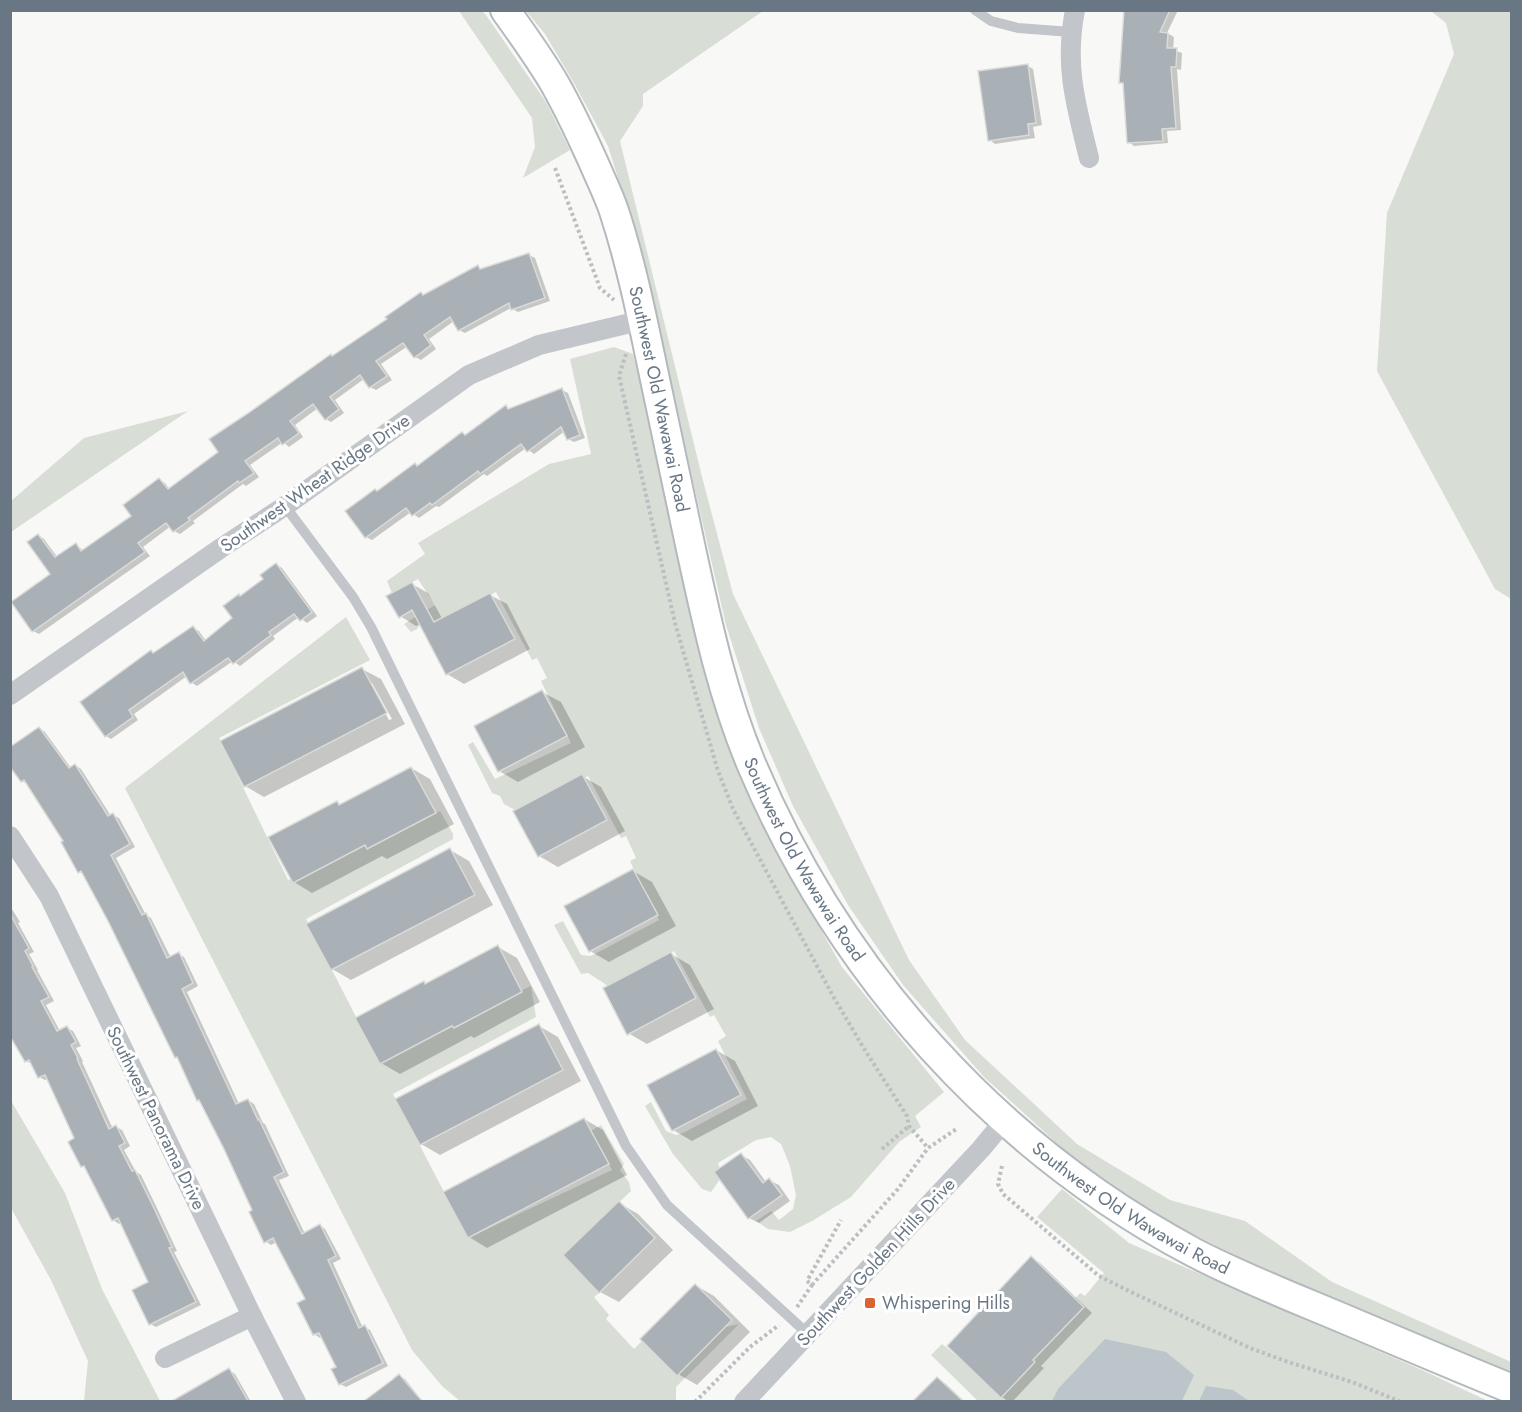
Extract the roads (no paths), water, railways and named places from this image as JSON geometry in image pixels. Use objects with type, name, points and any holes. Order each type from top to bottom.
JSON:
[{"type":"main road","name":"Southwest Old Wawawai Road","points":[[505,10],[555,84],[587,148],[612,206],[643,320],[706,619],[727,696],[753,768],[786,837],[821,901],[864,966],[958,1077],[1005,1120],[1078,1180],[1136,1219],[1193,1251],[1260,1284],[1512,1389]]},
{"type":"street","points":[[1075,10],[1071,32],[1070,62],[1074,97],[1089,158]]},
{"type":"street","name":"Southwest Wheat Ridge Drive","points":[[10,695],[285,506],[469,375],[539,345],[643,320]]},
{"type":"street","name":"Southwest Panorama Drive","points":[[10,836],[49,896],[252,1316],[296,1401]]},
{"type":"street","name":"Southwest Golden Hills Drive","points":[[744,1401],[981,1149],[1005,1120]]},
{"type":"street","points":[[165,1358],[252,1316]]},
{"type":"lane","points":[[975,10],[992,21],[1018,28],[1071,32]]},
{"type":"lane","points":[[285,506],[353,597],[371,627],[626,1146],[668,1204],[808,1334]]},
{"type":"place","name":"Whispering Hills","points":[[870,1303]]}]
